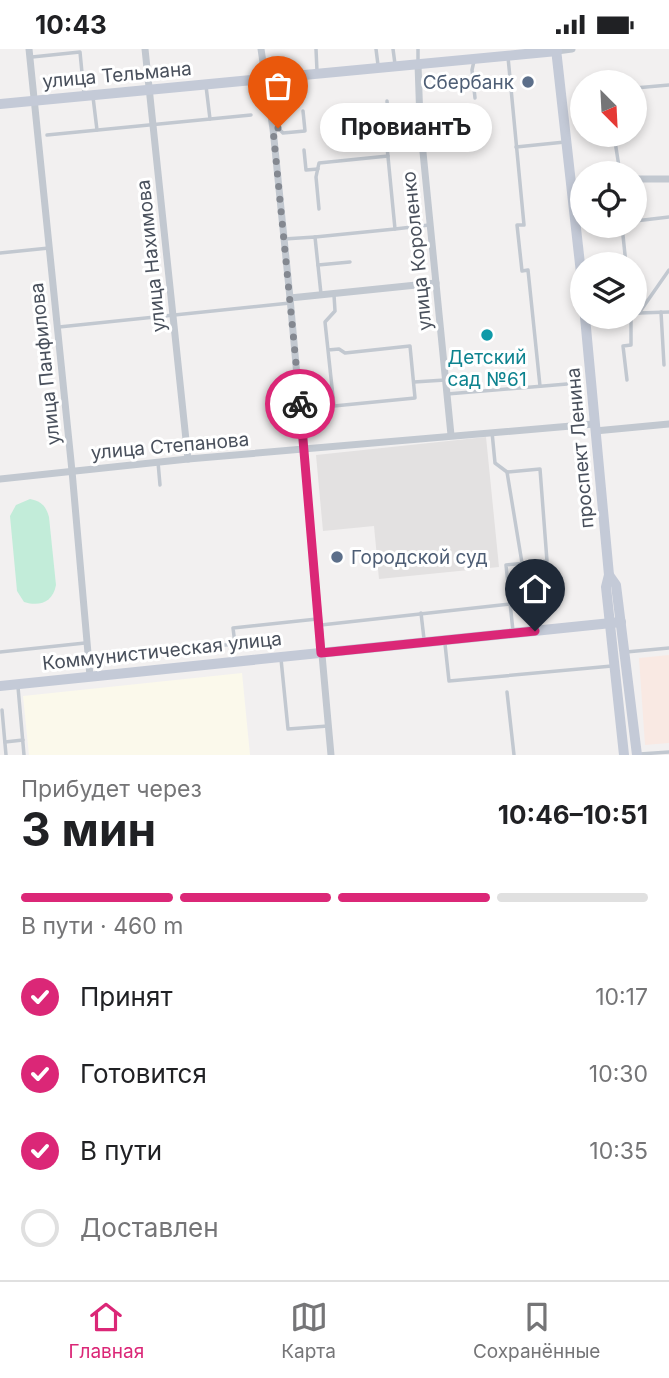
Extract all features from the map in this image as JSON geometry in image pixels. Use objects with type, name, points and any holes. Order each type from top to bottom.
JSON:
[{"type":"main road","name":"улица Тельмана","points":[[0,104],[418,64],[467,56],[557,50]]},
{"type":"main road","points":[[557,50],[567,142],[572,161]]},
{"type":"main road","name":"проспект Ленина","points":[[587,329],[609,575],[606,587],[624,653],[637,755]]},
{"type":"main road","name":"проспект Ленина","points":[[615,623],[614,665],[624,755]]},
{"type":"main road","name":"Коммунистическая улица","points":[[0,686],[615,623]]},
{"type":"street","name":"улица Нахимова","points":[[145,49],[188,459]]},
{"type":"street","points":[[261,49],[273,129],[284,239],[331,755]]},
{"type":"street","name":"улица Тельмана","points":[[557,50],[572,49]]},
{"type":"street","name":"улица Панфилова","points":[[29,53],[90,676]]},
{"type":"street","name":"улица Короленко","points":[[418,64],[420,123],[451,435]]},
{"type":"street","points":[[647,179],[669,179]]},
{"type":"street","points":[[290,300],[321,294],[436,283]]},
{"type":"street","name":"улица Степанова","points":[[0,479],[451,435],[669,424]]},
{"type":"lane","points":[[316,49],[317,73]]},
{"type":"lane","points":[[376,49],[379,68]]},
{"type":"lane","points":[[393,49],[395,66]]},
{"type":"lane","points":[[418,49],[418,64]]},
{"type":"lane","points":[[29,53],[83,51],[97,130]]},
{"type":"lane","points":[[508,55],[507,67],[524,225],[517,225],[522,271],[528,270],[540,386]]},
{"type":"lane","points":[[467,56],[472,70],[475,98]]},
{"type":"lane","points":[[206,84],[210,119]]},
{"type":"lane","points":[[648,87],[669,85]]},
{"type":"lane","points":[[387,101],[388,156],[395,229]]},
{"type":"lane","points":[[273,129],[278,128],[283,133],[305,131],[303,111]]},
{"type":"lane","points":[[47,135],[251,115]]},
{"type":"lane","points":[[336,131],[420,123]]},
{"type":"lane","points":[[516,147],[567,142]]},
{"type":"lane","points":[[304,150],[306,170],[318,169]]},
{"type":"lane","points":[[319,209],[316,177],[319,163],[388,156]]},
{"type":"lane","points":[[647,220],[669,217]]},
{"type":"lane","points":[[284,239],[430,225]]},
{"type":"lane","points":[[315,237],[321,294]]},
{"type":"lane","points":[[0,253],[49,248]]},
{"type":"lane","points":[[318,265],[349,262]]},
{"type":"lane","points":[[647,300],[669,270]]},
{"type":"lane","points":[[328,349],[339,348],[345,353],[410,346],[415,398],[334,406],[328,349],[326,322],[335,311],[334,293]]},
{"type":"lane","points":[[57,327],[290,300]]},
{"type":"lane","points":[[647,314],[669,312]]},
{"type":"lane","points":[[661,313],[664,365]]},
{"type":"lane","points":[[626,380],[623,346],[631,345],[631,329]]},
{"type":"lane","points":[[414,382],[446,380]]},
{"type":"lane","points":[[447,394],[567,384]]},
{"type":"lane","points":[[299,392],[332,389]]},
{"type":"lane","points":[[492,432],[495,463],[507,471],[540,469],[547,561],[506,565],[513,633]]},
{"type":"lane","points":[[158,462],[160,485]]},
{"type":"lane","points":[[507,471],[522,563]]},
{"type":"lane","points":[[89,659],[235,644],[233,628],[510,604]]},
{"type":"lane","points":[[421,613],[424,642]]},
{"type":"lane","points":[[445,640],[449,681],[614,665]]},
{"type":"lane","points":[[0,652],[87,642]]},
{"type":"lane","points":[[624,653],[669,648]]},
{"type":"lane","points":[[281,657],[288,729],[328,726]]},
{"type":"lane","points":[[17,684],[24,755]]},
{"type":"lane","points":[[508,692],[514,755]]},
{"type":"lane","points":[[2,710],[6,755]]},
{"type":"lane","points":[[5,742],[23,740]]},
{"type":"lane","points":[[637,755],[669,751]]},
{"type":"shaded area","points":[[486,437],[499,567],[379,579],[374,526],[323,531],[316,455]]},
{"type":"shaded area","points":[[669,655],[669,743],[645,745],[639,658]]},
{"type":"shaded area","points":[[242,673],[250,755],[29,755],[23,696]]},
{"type":"green space","points":[[30,499],[42,505],[49,517],[56,585],[49,599],[35,604],[24,602],[17,591],[10,516],[16,505]]},
{"type":"way so far","points":[[278,128],[273,129],[300,404]]},
{"type":"place","name":"Сбербанк","points":[[528,82]]},
{"type":"place","name":"ПровиантЪ","points":[[278,128]]},
{"type":"place","name":"Детский сад №61","points":[[487,335]]},
{"type":"place","name":"Городской суд","points":[[337,557]]},
{"type":"route","points":[[300,404],[321,653],[535,631]]}]
